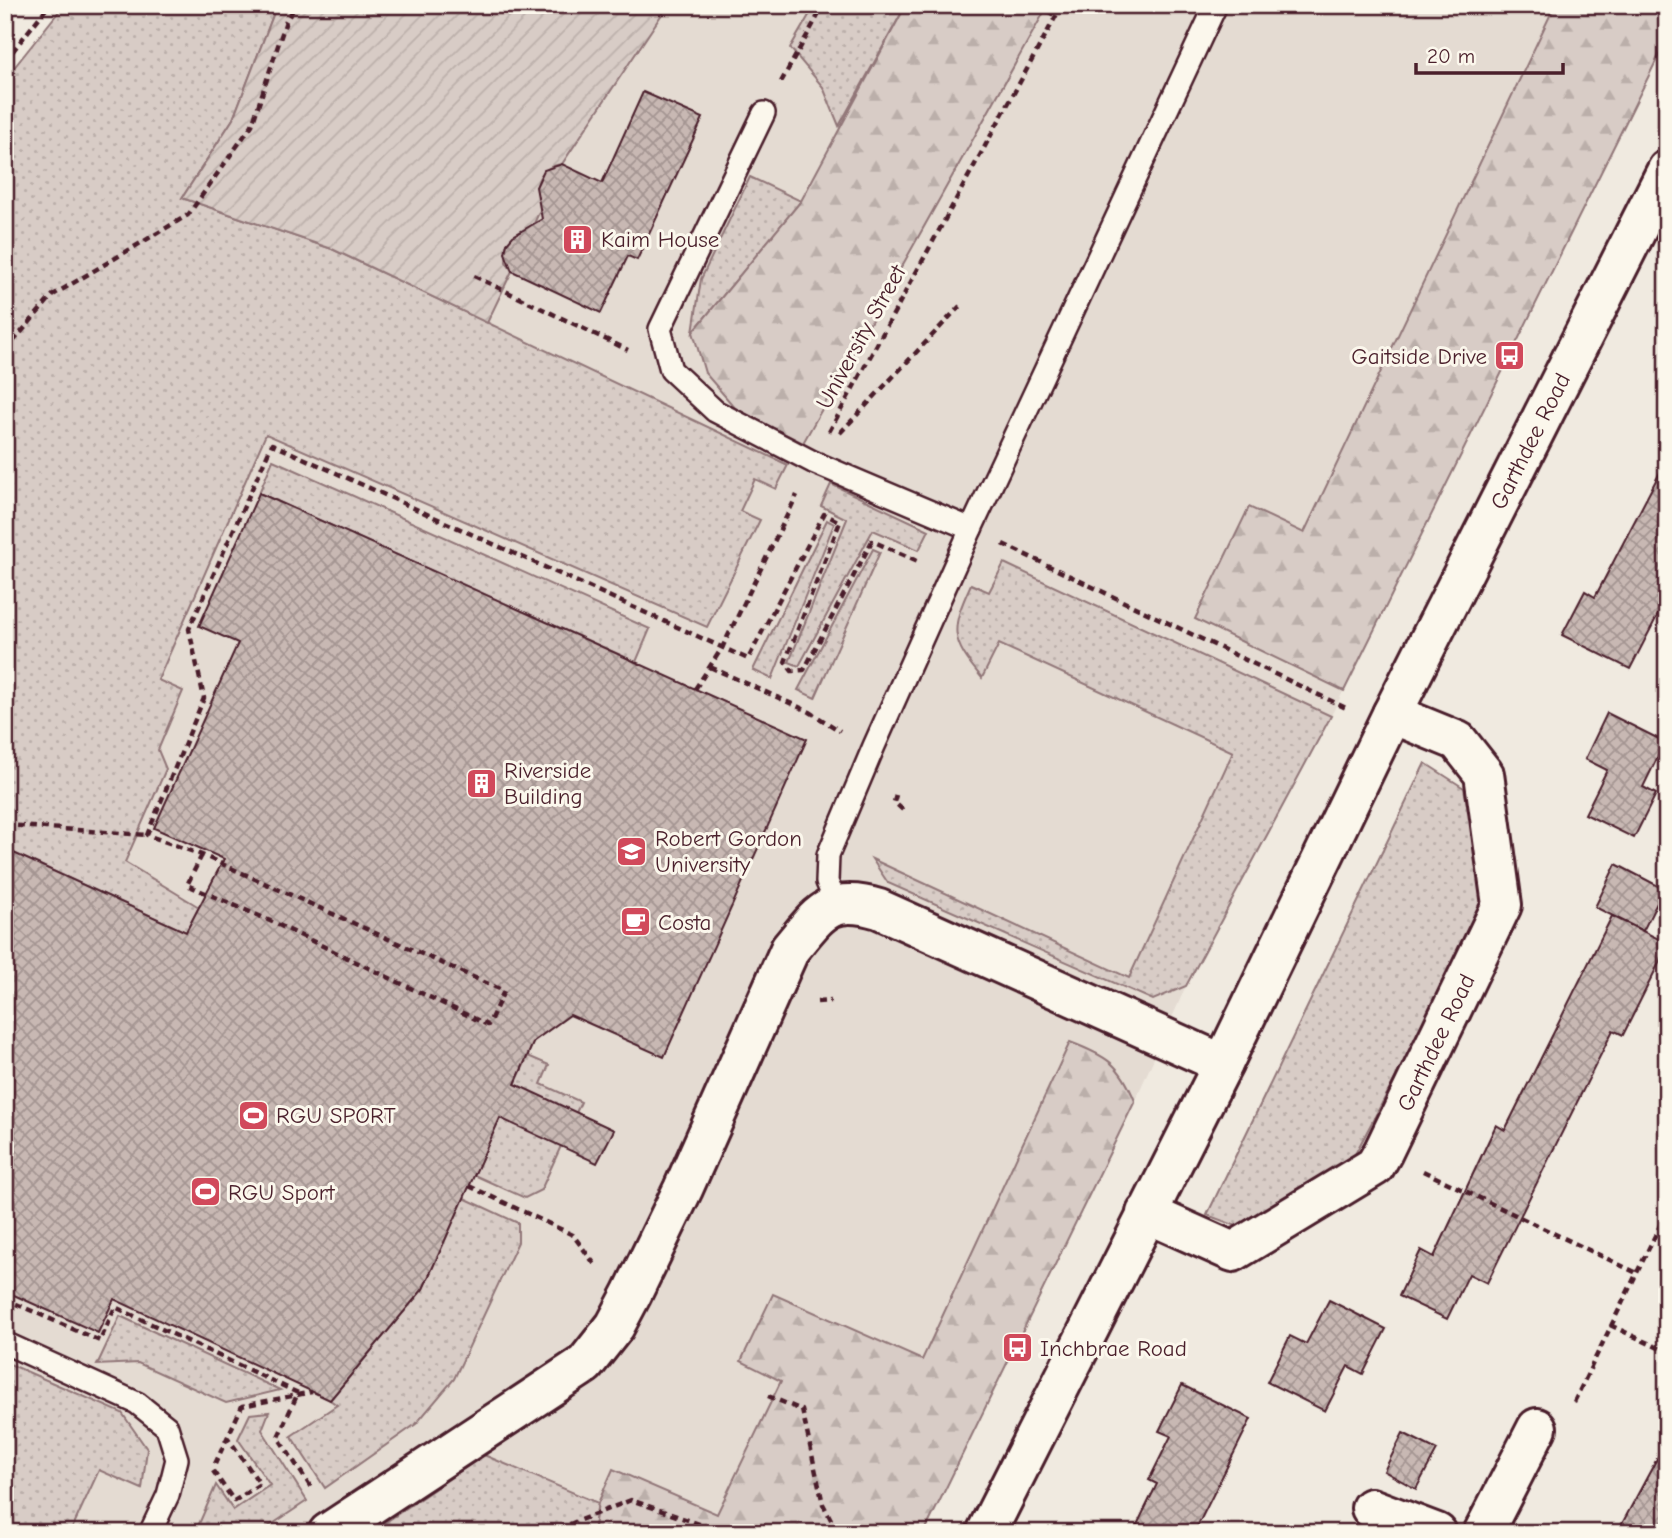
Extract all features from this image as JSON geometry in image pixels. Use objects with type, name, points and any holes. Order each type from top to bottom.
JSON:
[{"type":"street","name":"Garthdee Road","points":[[986,1533],[1223,1064],[1391,714],[1667,170]]},
{"type":"street","name":"Garthdee Road","points":[[1146,1213],[1233,1252],[1375,1166],[1383,1152],[1503,905],[1484,774],[1458,741],[1391,714]]},
{"type":"street","points":[[328,1533],[585,1364],[615,1326],[632,1294],[683,1189],[790,949],[813,922],[836,903],[857,902],[879,909],[1223,1064]]},
{"type":"street","points":[[1483,1533],[1537,1428]]},
{"type":"street","points":[[1371,1508],[1437,1533]]},
{"type":"lane","points":[[836,903],[827,881],[828,855],[971,529],[1216,5]]},
{"type":"lane","points":[[764,113],[660,329],[671,370],[715,411],[813,462],[971,529]]},
{"type":"lane","points":[[5,1343],[137,1403],[167,1427],[177,1460],[168,1495],[150,1533]]},
{"type":"path","points":[[5,61],[49,5]]},
{"type":"path","points":[[5,351],[53,295],[188,215],[252,125],[286,21],[296,5]]},
{"type":"path","points":[[764,113],[824,5]]},
{"type":"path","points":[[1037,5],[1056,16]]},
{"type":"path","name":"University Street","points":[[695,689],[722,648],[813,462],[1062,5]]},
{"type":"path","points":[[474,276],[671,370]]},
{"type":"path","points":[[813,462],[960,306]]},
{"type":"path","points":[[146,835],[204,698],[188,629],[272,444],[748,659],[824,514],[840,522],[785,662],[792,671],[804,670],[872,541],[924,564]]},
{"type":"path","points":[[971,529],[1344,708],[1391,714]]},
{"type":"path","points":[[710,667],[810,712],[840,731]]},
{"type":"path","points":[[5,825],[146,835],[202,855],[504,991],[488,1025],[264,918],[187,885],[202,855]]},
{"type":"path","points":[[1383,1152],[1636,1273]]},
{"type":"path","points":[[469,1186],[573,1235],[602,1274]]},
{"type":"path","points":[[1537,1428],[1558,1437],[1667,1211]]},
{"type":"path","points":[[5,1299],[100,1341],[115,1307],[298,1393]]},
{"type":"path","points":[[1610,1325],[1667,1352]]},
{"type":"path","points":[[228,1437],[260,1484],[234,1501],[212,1470],[242,1406],[312,1392]]},
{"type":"path","points":[[298,1393],[278,1437],[313,1491]]},
{"type":"path","points":[[768,1396],[802,1410],[823,1504],[838,1533]]},
{"type":"path","points":[[547,1533],[631,1500],[725,1533]]},
{"type":"shaded area","name":"Robert Gordon University","points":[[64,5],[1667,5],[1667,40],[1331,716],[1186,986],[1135,1101],[924,1533],[5,1533],[5,79]]},
{"type":"green space","points":[[64,5],[277,5],[233,119],[182,198],[332,249],[788,465],[776,489],[755,479],[740,511],[760,520],[707,627],[266,434],[158,680],[183,691],[158,750],[166,769],[125,862],[199,907],[186,932],[5,849],[5,79]]},
{"type":"green space","points":[[277,5],[668,5],[562,164],[548,169],[539,178],[537,190],[543,204],[531,230],[522,231],[507,243],[506,262],[512,271],[487,323],[332,249],[182,198],[233,119]]},
{"type":"green space","points":[[815,5],[906,5],[839,126],[823,87],[790,48]]},
{"type":"green space","points":[[906,5],[1048,5],[803,443],[736,409],[705,373],[693,332],[801,201]]},
{"type":"green space","points":[[1555,5],[1667,5],[1667,39],[1344,691],[1195,619],[1249,507],[1304,533]]},
{"type":"green space","points":[[750,177],[801,201],[693,332],[701,279]]},
{"type":"green space","points":[[273,460],[650,629],[636,662],[259,493]]},
{"type":"green space","points":[[831,484],[929,530],[919,550],[873,530],[799,666],[789,662],[847,519],[821,506]]},
{"type":"green space","points":[[827,520],[834,524],[772,679],[753,670]]},
{"type":"green space","points":[[873,549],[880,552],[815,698],[798,690]]},
{"type":"green space","points":[[1004,563],[1331,716],[1186,986],[1153,1000],[888,883],[872,859],[1129,978],[1233,752],[999,644],[982,678],[959,644],[959,613],[971,584],[989,592]]},
{"type":"green space","points":[[1425,763],[1464,788],[1486,907],[1353,1158],[1239,1227],[1207,1215]]},
{"type":"green space","points":[[1070,1042],[1111,1063],[1124,1078],[1135,1101],[924,1533],[593,1533],[598,1503],[613,1469],[717,1514],[781,1381],[741,1361],[773,1294],[922,1360]]},
{"type":"green space","points":[[528,1056],[549,1065],[541,1084],[581,1102],[541,1190],[525,1198],[474,1175]]},
{"type":"green space","points":[[464,1198],[518,1223],[518,1242],[454,1379],[416,1424],[325,1488],[291,1436],[337,1405],[330,1400],[423,1289]]},
{"type":"green space","points":[[120,1316],[280,1390],[226,1403],[138,1363],[97,1365]]},
{"type":"green space","points":[[5,1362],[122,1413],[147,1449],[142,1489],[99,1470],[70,1533],[5,1533]]},
{"type":"green space","points":[[269,1412],[262,1430],[307,1501],[259,1533],[195,1533],[216,1485],[233,1510],[270,1485],[238,1439],[250,1414]]},
{"type":"green space","points":[[484,1455],[598,1503],[593,1533],[370,1533]]},
{"type":"building","name":"Kaim House","points":[[643,92],[703,118],[637,260],[628,256],[601,313],[512,271],[505,253],[507,243],[513,236],[542,219],[536,187],[544,170],[562,164],[602,183]]},
{"type":"building","points":[[1667,459],[1667,597],[1630,669],[1562,635],[1585,591],[1595,597]]},
{"type":"building","points":[[259,493],[807,739],[664,1057],[570,1015],[534,1041],[515,1084],[614,1130],[597,1163],[500,1118],[423,1289],[330,1400],[114,1299],[98,1333],[5,1291],[5,849],[186,932],[224,859],[154,828],[238,643],[199,626]]},
{"type":"building","points":[[1607,713],[1665,742],[1643,787],[1656,794],[1634,838],[1585,814],[1607,770],[1585,759]]},
{"type":"building","points":[[1616,864],[1664,889],[1643,931],[1595,907]]},
{"type":"building","points":[[1612,916],[1667,943],[1667,947],[1623,1035],[1613,1030],[1487,1283],[1469,1274],[1447,1319],[1399,1296],[1421,1250],[1434,1257],[1496,1125],[1505,1130]]},
{"type":"building","points":[[1329,1300],[1386,1329],[1363,1374],[1348,1366],[1325,1411],[1267,1382],[1290,1336],[1306,1344]]},
{"type":"building","points":[[1182,1385],[1251,1419],[1194,1533],[1133,1533],[1157,1484],[1149,1480],[1171,1436],[1159,1431]]},
{"type":"building","points":[[1403,1433],[1437,1450],[1416,1489],[1384,1471]]},
{"type":"building","points":[[1667,1440],[1667,1533],[1617,1533]]},
{"type":"place","name":"Kaim House","points":[[578,239]]},
{"type":"place","name":"Gaitside Drive","points":[[1510,356]]},
{"type":"place","name":"Riverside Building","points":[[481,783]]},
{"type":"place","name":"Robert Gordon University","points":[[632,851]]},
{"type":"place","name":"Costa","points":[[635,922]]},
{"type":"place","name":"RGU SPORT","points":[[253,1115]]},
{"type":"place","name":"RGU Sport","points":[[205,1192]]},
{"type":"place","name":"Inchbrae Road","points":[[1017,1348]]}]
